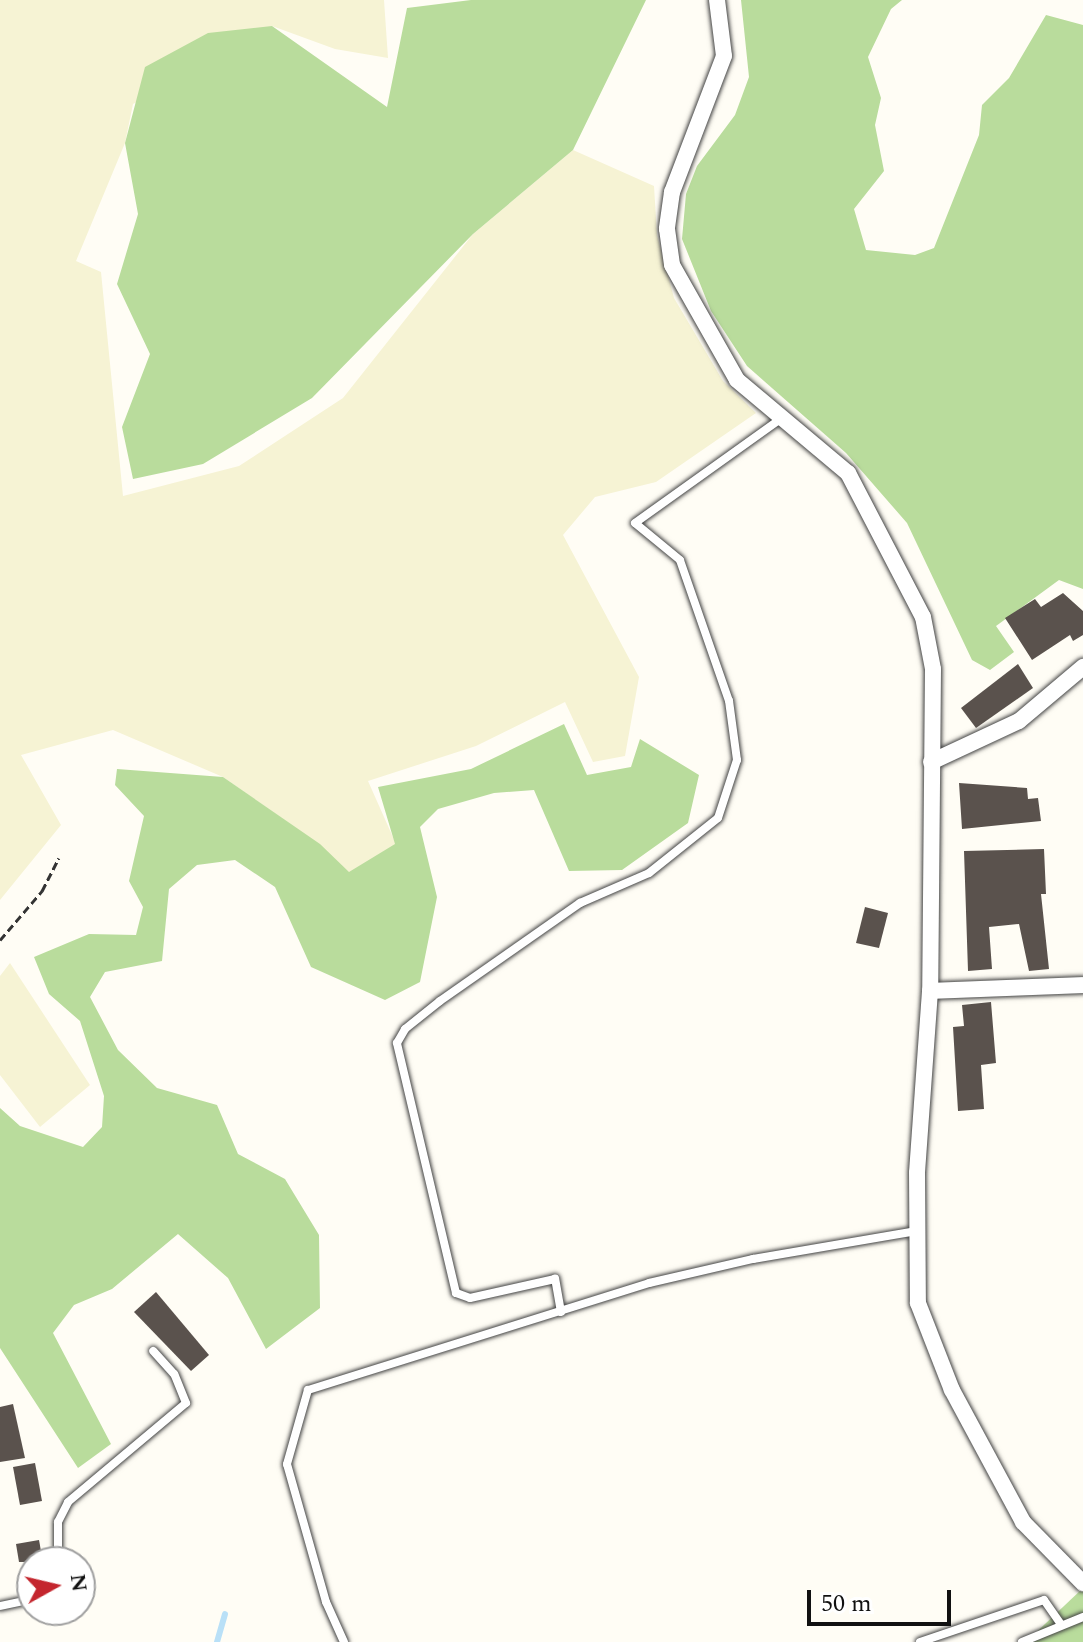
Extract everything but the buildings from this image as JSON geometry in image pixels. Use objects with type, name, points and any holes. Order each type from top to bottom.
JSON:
[{"type":"street","points":[[717,0],[724,56],[672,192],[667,229],[672,265],[737,380],[848,473],[872,510],[923,617],[933,669],[930,991],[917,1231],[918,1303],[952,1390],[1023,1522],[1083,1583]]},
{"type":"street","points":[[931,762],[1019,721],[1083,667]]},
{"type":"street","points":[[930,991],[1083,985]]},
{"type":"lane","points":[[561,1312],[555,1279],[470,1298],[456,1293],[397,1043],[405,1029],[440,1001],[580,903],[649,873],[718,818],[737,760],[729,701],[680,560],[635,523],[780,419]]},
{"type":"lane","points":[[344,1642],[326,1602],[287,1464],[308,1390],[649,1283],[753,1259],[917,1231]]},
{"type":"lane","points":[[58,1546],[58,1522],[68,1502],[186,1403],[174,1374],[153,1351]]},
{"type":"lane","points":[[920,1642],[1044,1600],[1060,1623]]},
{"type":"lane","points":[[1022,1642],[1060,1623],[1083,1617]]},
{"type":"path","points":[[0,940],[42,891],[59,858]]},
{"type":"shaded area","points":[[0,0],[384,0],[388,58],[335,49],[272,26],[133,104],[125,143],[76,261],[101,272],[123,496],[239,466],[343,398],[473,234],[573,150],[654,186],[657,235],[674,298],[723,381],[756,413],[656,482],[595,497],[563,535],[639,677],[625,756],[593,762],[565,702],[476,746],[368,781],[396,844],[349,873],[320,845],[223,777],[113,730],[21,755],[61,825],[0,900]]},
{"type":"shaded area","points":[[10,963],[90,1085],[40,1127],[0,1075],[0,976]]},
{"type":"green space","points":[[471,0],[646,0],[573,150],[473,234],[312,398],[203,464],[133,479],[122,427],[150,354],[117,284],[138,214],[125,143],[145,67],[208,33],[272,26],[387,107],[407,8]]},
{"type":"green space","points":[[741,0],[902,0],[891,9],[868,57],[881,98],[875,125],[884,171],[854,209],[866,250],[915,255],[934,248],[979,135],[982,105],[1009,78],[1046,15],[1083,25],[1083,589],[1059,580],[996,626],[1014,652],[990,670],[972,660],[907,523],[846,453],[747,366],[711,311],[682,239],[686,194],[697,166],[735,115],[749,77]]},
{"type":"green space","points":[[564,724],[587,775],[631,767],[640,739],[699,775],[688,823],[622,870],[569,871],[534,790],[494,793],[438,809],[420,827],[437,897],[420,982],[385,1000],[311,967],[275,887],[235,860],[197,865],[169,889],[162,961],[105,972],[90,997],[118,1050],[157,1088],[217,1105],[238,1154],[285,1179],[319,1235],[320,1308],[266,1349],[228,1278],[178,1234],[112,1289],[74,1305],[53,1333],[111,1444],[78,1468],[0,1348],[0,1108],[20,1126],[83,1147],[102,1127],[104,1096],[80,1021],[49,994],[34,957],[89,934],[136,935],[143,907],[129,881],[144,816],[115,785],[117,769],[223,777],[320,844],[349,872],[395,844],[378,787],[471,769]]},
{"type":"green space","points":[[1083,1588],[1083,1642],[1026,1642]]},
{"type":"waterway","points":[[217,1642],[225,1614]]}]
